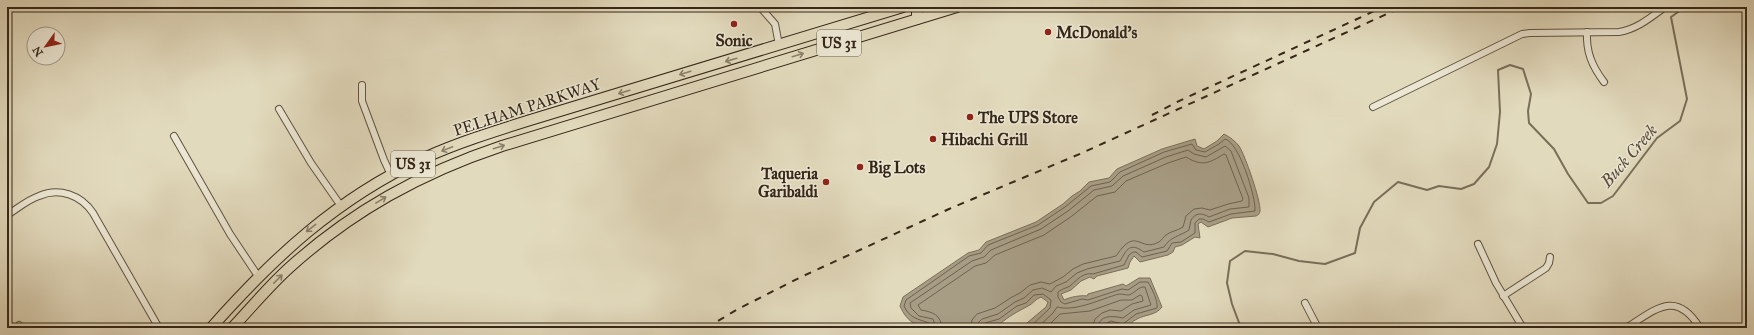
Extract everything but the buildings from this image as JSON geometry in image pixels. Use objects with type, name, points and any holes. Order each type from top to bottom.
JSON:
[{"type":"main road","name":"PELHAM PARKWAY","points":[[211,328],[258,276],[297,240],[325,217],[391,175],[430,156],[473,139],[545,116],[903,7]]},
{"type":"main road","points":[[917,7],[917,20]]},
{"type":"main road","name":"US 31","points":[[917,20],[958,7]]},
{"type":"main road","name":"PELHAM PARKWAY","points":[[232,328],[288,269],[332,232],[361,212],[398,190],[435,171],[478,154],[917,20]]},
{"type":"main road","points":[[754,53],[760,67]]},
{"type":"main road","points":[[661,80],[665,96]]},
{"type":"main road","points":[[545,116],[551,132]]},
{"type":"main road","points":[[473,139],[478,154]]},
{"type":"main road","points":[[391,175],[398,190]]},
{"type":"main road","points":[[325,217],[332,232]]},
{"type":"main road","points":[[258,276],[266,291]]},
{"type":"street","points":[[760,7],[774,24],[779,45]]},
{"type":"street","points":[[1373,107],[1522,34],[1628,31],[1640,25],[1664,7]]},
{"type":"street","points":[[1587,32],[1587,50],[1590,59],[1604,82]]},
{"type":"street","points":[[362,85],[362,101],[391,175]]},
{"type":"street","points":[[279,109],[311,163],[341,206]]},
{"type":"street","points":[[174,136],[230,234],[258,276]]},
{"type":"street","points":[[7,215],[44,194],[66,193],[78,198],[93,213],[159,328]]},
{"type":"street","points":[[1478,244],[1492,276],[1523,328]]},
{"type":"street","points":[[1503,296],[1546,268],[1550,257]]},
{"type":"street","points":[[1305,303],[1318,328]]},
{"type":"street","points":[[1626,328],[1658,309],[1673,305],[1685,309],[1690,313],[1700,328]]},
{"type":"water","points":[[1224,134],[1232,139],[1242,151],[1258,198],[1260,206],[1259,214],[1256,216],[1232,218],[1208,227],[1201,222],[1198,224],[1200,238],[1195,237],[1182,245],[1175,247],[1173,252],[1168,255],[1140,262],[1134,256],[1128,268],[1097,276],[1094,279],[1090,277],[1081,281],[1071,290],[1061,294],[1064,300],[1076,296],[1087,296],[1088,294],[1123,284],[1126,286],[1139,278],[1150,278],[1162,307],[1156,312],[1140,317],[1125,327],[1021,328],[1046,307],[1048,302],[1041,297],[1000,324],[969,329],[938,328],[916,324],[906,316],[900,306],[903,297],[968,253],[979,250],[986,242],[1036,222],[1063,204],[1089,182],[1109,178],[1117,169],[1162,149],[1195,139],[1197,146],[1204,149],[1217,141]]},
{"type":"waterway","name":"Buck Creek","points":[[1241,328],[1232,304],[1227,283],[1230,261],[1245,251],[1273,254],[1299,261],[1325,264],[1355,253],[1360,228],[1374,202],[1398,182],[1427,190],[1439,186],[1461,189],[1474,184],[1489,167],[1497,144],[1500,112],[1498,70],[1510,65],[1523,69],[1531,94],[1528,111],[1529,123],[1554,149],[1568,174],[1588,203],[1601,203],[1613,196],[1657,138],[1680,121],[1687,99],[1671,17],[1685,7]]},
{"type":"waterway","name":"Buck Creek","points":[[1736,7],[1747,12]]},
{"type":"railway","points":[[1152,115],[1383,7]]},
{"type":"railway","points":[[706,328],[738,309],[801,277],[949,209],[1082,153],[1402,7]]},
{"type":"place","name":"Sonic","points":[[734,24]]},
{"type":"place","name":"McDonald's","points":[[1048,32]]},
{"type":"place","name":"The UPS Store","points":[[970,117]]},
{"type":"place","name":"Hibachi Grill","points":[[933,139]]},
{"type":"place","name":"Big Lots","points":[[860,167]]},
{"type":"place","name":"Taqueria Garibaldi","points":[[826,182]]}]
